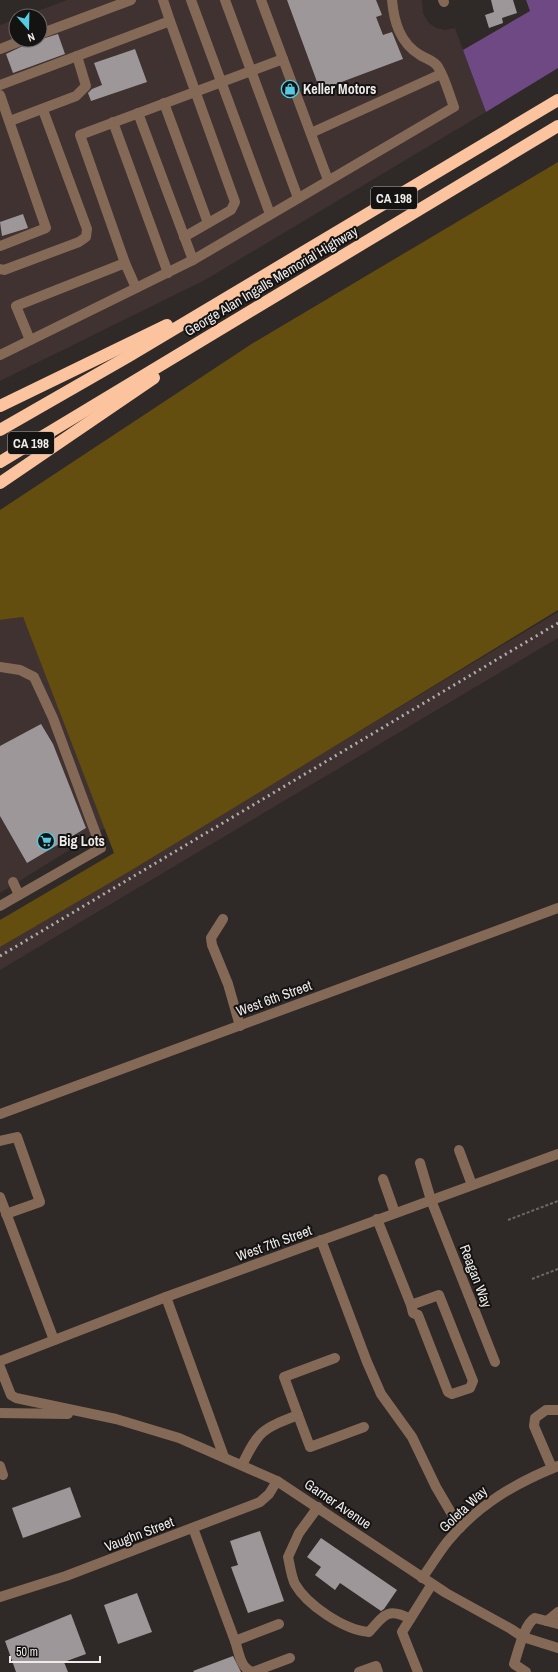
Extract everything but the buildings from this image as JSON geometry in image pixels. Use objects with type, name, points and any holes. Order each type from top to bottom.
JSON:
[{"type":"highway","name":"George Alan Ingalls Memorial Highway","points":[[0,430],[230,296],[558,100]]},
{"type":"highway","name":"George Alan Ingalls Memorial Highway","points":[[0,462],[389,226],[558,126]]},
{"type":"highway","points":[[0,406],[230,296]]},
{"type":"highway","points":[[0,483],[246,314]]},
{"type":"street","points":[[48,31],[131,0]]},
{"type":"street","points":[[163,0],[194,91],[235,202],[231,210],[184,237]]},
{"type":"street","points":[[191,0],[270,214]]},
{"type":"street","points":[[225,0],[298,198]]},
{"type":"street","points":[[261,0],[328,180]]},
{"type":"street","points":[[0,355],[193,260],[454,107],[438,67],[432,61],[415,52],[404,40],[397,28],[392,0]]},
{"type":"street","points":[[0,85],[170,21]]},
{"type":"street","points":[[10,121],[44,110],[76,96],[86,86],[77,56]]},
{"type":"street","points":[[136,288],[125,263],[80,135],[194,91],[283,59]]},
{"type":"street","points":[[311,133],[441,74]]},
{"type":"street","points":[[0,95],[46,228],[0,246]]},
{"type":"street","points":[[164,103],[208,223]]},
{"type":"street","points":[[0,269],[4,270],[79,242],[86,237],[87,229],[44,110]]},
{"type":"street","points":[[138,113],[193,260]]},
{"type":"street","points":[[113,122],[168,273]]},
{"type":"street","points":[[30,340],[16,306],[125,263]]},
{"type":"street","points":[[0,667],[20,670],[34,677],[53,718],[101,848],[0,906]]},
{"type":"street","points":[[13,882],[19,895]]},
{"type":"street","name":"West 6th Street","points":[[0,1114],[558,908]]},
{"type":"street","points":[[223,919],[211,938],[212,945],[228,984],[240,1026]]},
{"type":"street","points":[[0,1141],[17,1137],[40,1202],[6,1214]]},
{"type":"street","points":[[459,1150],[472,1185]]},
{"type":"street","name":"West 7th Street","points":[[0,1361],[166,1297],[558,1154]]},
{"type":"street","name":"Reagan Way","points":[[420,1163],[431,1200],[494,1362]]},
{"type":"street","points":[[383,1179],[395,1213]]},
{"type":"street","points":[[0,1197],[54,1340]]},
{"type":"street","points":[[377,1219],[413,1313],[418,1315],[448,1392],[452,1394],[470,1388],[473,1381],[439,1295],[410,1305]]},
{"type":"street","points":[[322,1240],[367,1362],[381,1394],[412,1437],[436,1487],[460,1528]]},
{"type":"street","points":[[166,1297],[224,1457]]},
{"type":"street","points":[[335,1358],[284,1376],[310,1447],[364,1427]]},
{"type":"street","name":"Garner Avenue","points":[[0,1367],[11,1395],[16,1398],[89,1415],[116,1419],[179,1438],[277,1481],[432,1584],[522,1637],[558,1648]]},
{"type":"street","points":[[555,1467],[534,1426],[535,1418],[546,1410],[558,1410]]},
{"type":"street","name":"Garner Avenue","points":[[0,1413],[89,1415]]},
{"type":"street","points":[[242,1465],[253,1442],[267,1427],[298,1415]]},
{"type":"street","name":"Goleta Way","points":[[422,1578],[448,1541],[487,1503],[503,1492],[555,1467]]},
{"type":"street","name":"Vaughn Street","points":[[0,1597],[66,1576],[260,1502],[269,1494],[277,1481]]},
{"type":"street","points":[[318,1507],[299,1533],[288,1557],[295,1583],[314,1607],[358,1631],[369,1632],[384,1614],[398,1612],[410,1619]]},
{"type":"street","points":[[193,1528],[244,1666],[248,1671],[253,1672],[290,1658]]},
{"type":"street","points":[[418,1672],[402,1632],[432,1584]]},
{"type":"street","points":[[547,1621],[558,1612]]},
{"type":"street","points":[[524,1672],[514,1664],[522,1637],[532,1620],[535,1618],[558,1624]]},
{"type":"street","points":[[235,1641],[279,1624]]},
{"type":"street","points":[[358,1672],[376,1666],[378,1672]]},
{"type":"path","points":[[508,1220],[558,1201]]},
{"type":"path","points":[[532,1279],[558,1269]]},
{"type":"shaded area","points":[[67,0],[422,0],[423,13],[428,22],[436,28],[445,30],[455,28],[486,112],[205,280],[0,381],[0,25],[8,22],[8,48],[48,48],[48,8],[46,8]]},
{"type":"shaded area","points":[[526,0],[558,0],[558,68],[486,112],[463,50],[530,11]]},
{"type":"shaded area","points":[[558,162],[558,610],[130,871],[0,947],[0,920],[114,853],[23,617],[0,620],[0,510],[253,343]]},
{"type":"shaded area","points":[[558,612],[558,638],[0,970],[0,947]]},
{"type":"shaded area","points":[[23,617],[105,828],[0,893],[0,620]]},
{"type":"railway","points":[[0,956],[558,623]]},
{"type":"place","name":"Keller Motors","points":[[290,89]]},
{"type":"place","name":"Big Lots","points":[[46,841]]}]
